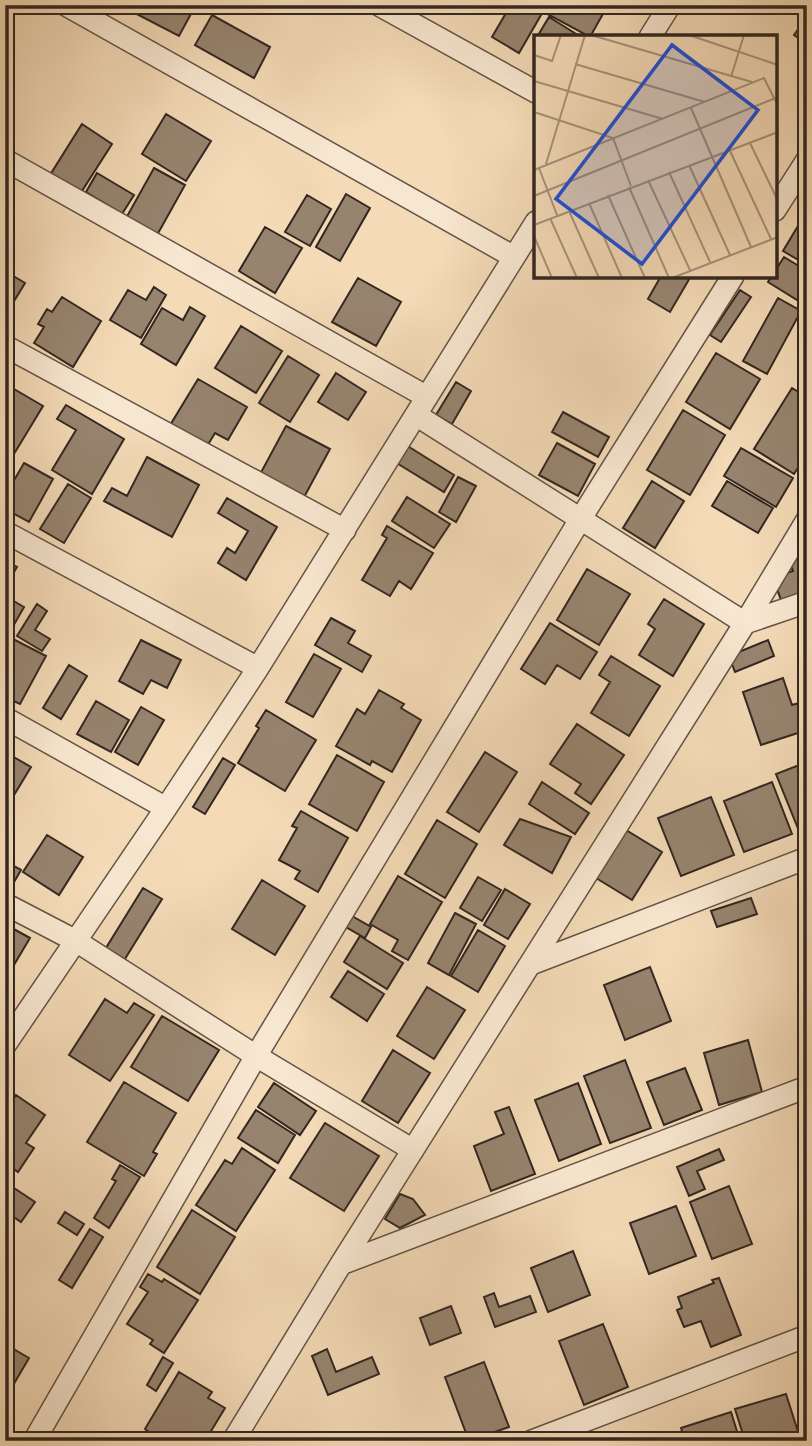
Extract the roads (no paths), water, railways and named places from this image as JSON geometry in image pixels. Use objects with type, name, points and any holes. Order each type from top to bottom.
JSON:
[{"type":"street","points":[[66,5],[514,257]]},
{"type":"street","points":[[379,5],[534,91]]},
{"type":"street","points":[[651,35],[670,5]]},
{"type":"street","points":[[5,160],[422,406],[581,518],[745,623]]},
{"type":"street","points":[[777,207],[807,160]]},
{"type":"street","points":[[5,1045],[258,668],[534,225]]},
{"type":"street","points":[[34,1441],[256,1056],[581,518],[732,278]]},
{"type":"street","points":[[5,346],[345,530]]},
{"type":"street","points":[[233,1441],[807,520]]},
{"type":"street","points":[[5,532],[258,668]]},
{"type":"street","points":[[745,623],[807,602]]},
{"type":"street","points":[[5,718],[166,808]]},
{"type":"street","points":[[531,964],[807,858]]},
{"type":"street","points":[[5,904],[76,941],[256,1056],[413,1150]]},
{"type":"street","points":[[341,1264],[807,1087]]},
{"type":"street","points":[[532,1441],[807,1336]]}]
